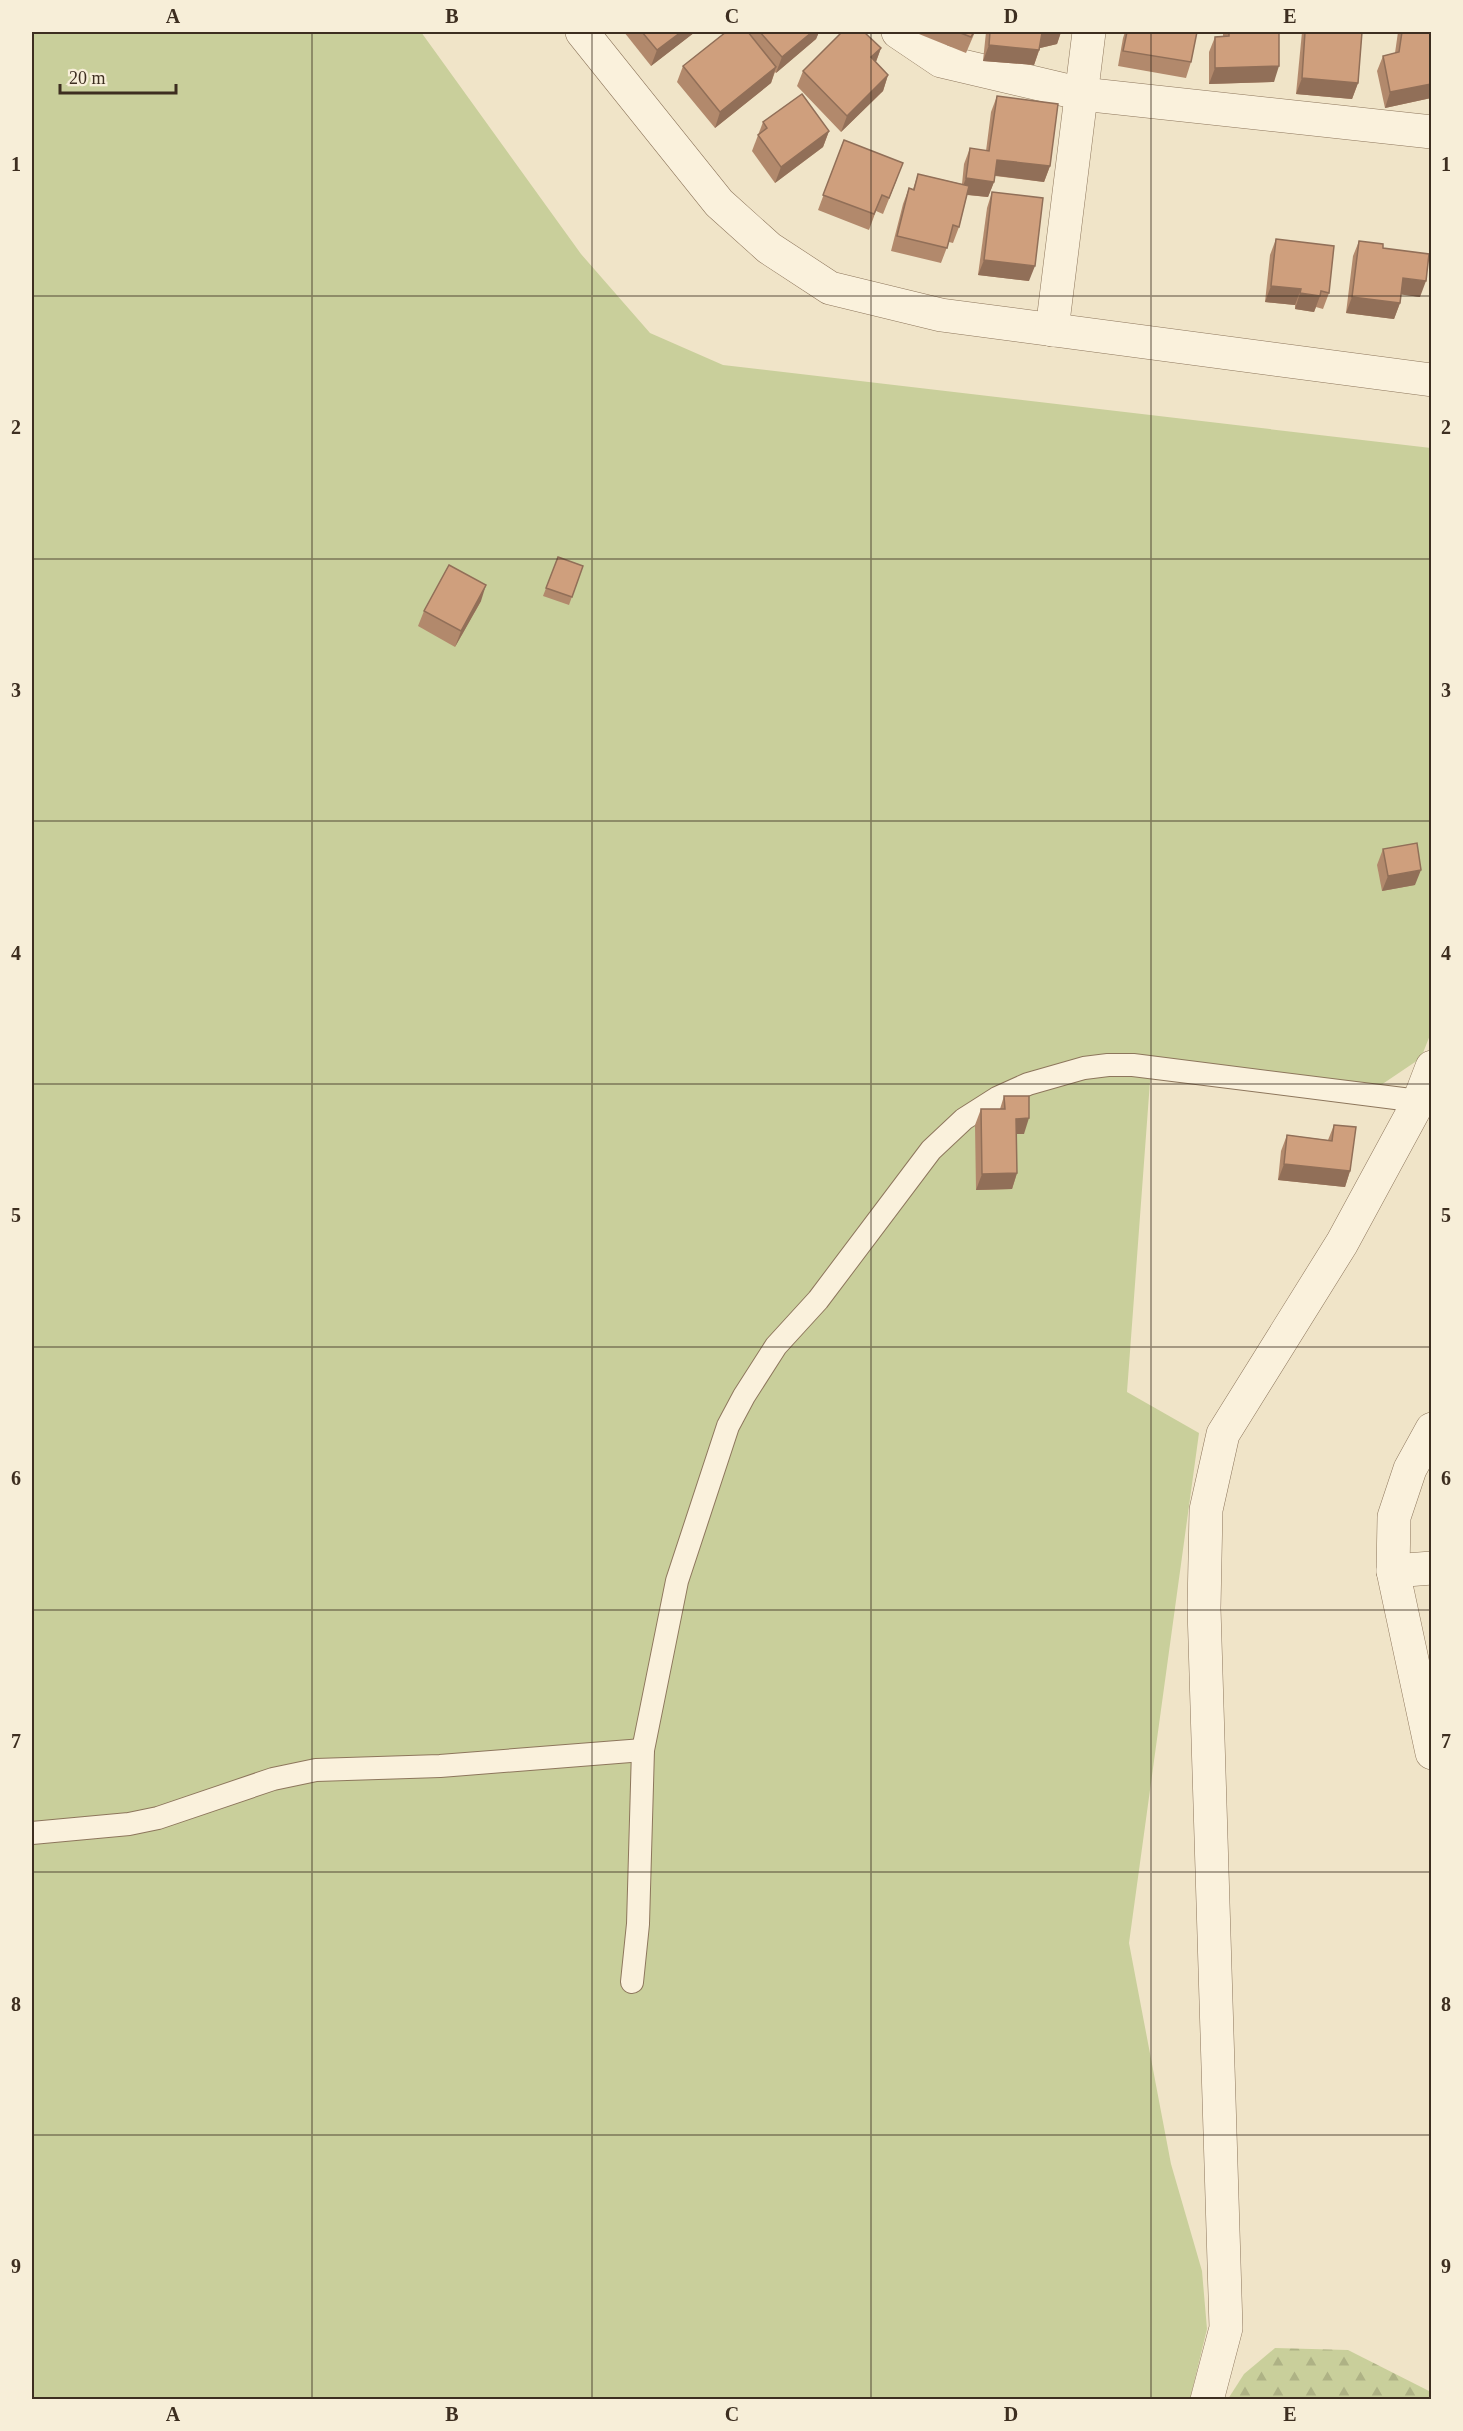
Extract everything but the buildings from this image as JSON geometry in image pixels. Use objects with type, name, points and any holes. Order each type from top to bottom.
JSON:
[{"type":"street","points":[[582,32],[719,203],[769,248],[830,288],[941,315],[1431,380]]},
{"type":"street","points":[[898,32],[941,61],[1082,94],[1431,132]]},
{"type":"street","points":[[1052,330],[1089,32]]},
{"type":"street","points":[[1207,2400],[1226,2328],[1204,1608],[1206,1510],[1223,1434],[1342,1243],[1419,1101],[1431,1067]]},
{"type":"street","points":[[1431,1429],[1410,1469],[1395,1517],[1393,1571],[1431,1753]]},
{"type":"street","points":[[1393,1571],[1431,1568]]},
{"type":"lane","points":[[632,1982],[638,1924],[644,1750],[677,1581],[728,1426],[776,1346],[818,1300],[932,1150],[964,1119],[997,1098],[1028,1084],[1084,1068],[1108,1065],[1133,1065],[1419,1101]]},
{"type":"lane","points":[[32,1833],[129,1824],[158,1818],[273,1779],[316,1770],[440,1766],[644,1750]]},
{"type":"green space","points":[[32,32],[421,32],[581,254],[650,333],[723,365],[1431,448],[1432,1030],[1421,1058],[1381,1085],[1151,1068],[1127,1392],[1199,1433],[1129,1943],[1171,2164],[1202,2271],[1207,2329],[1190,2399],[32,2400]]},
{"type":"green space","points":[[1275,2348],[1348,2350],[1431,2392],[1431,2399],[1228,2399],[1244,2374]]}]
